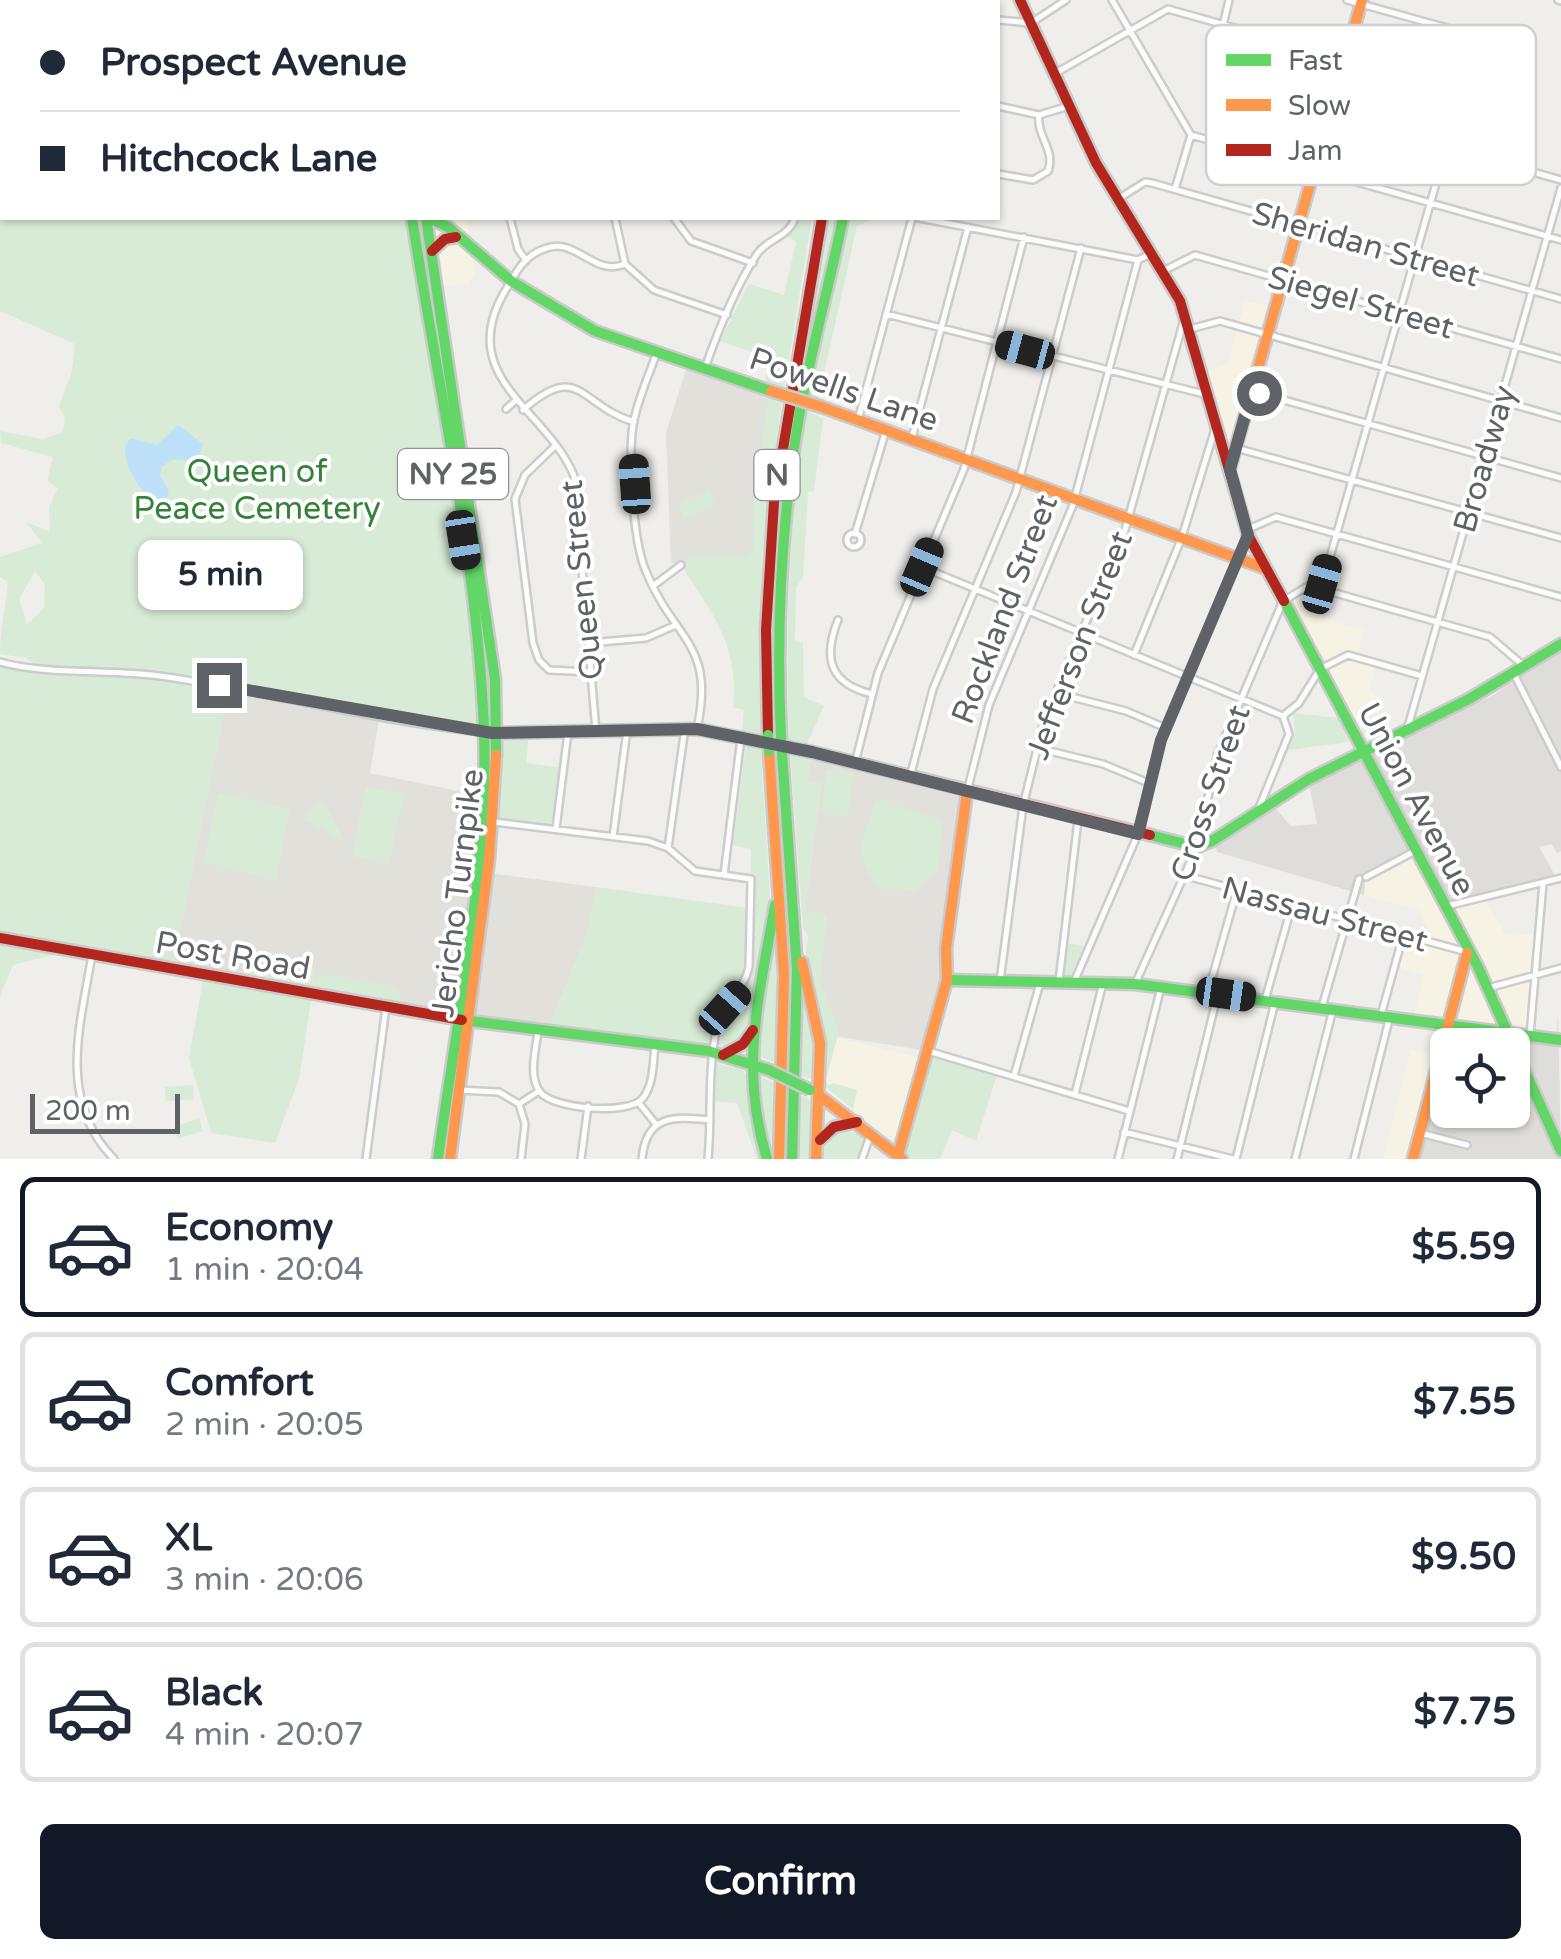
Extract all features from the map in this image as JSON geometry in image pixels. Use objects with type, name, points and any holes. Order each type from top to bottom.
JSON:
[{"type":"main road","name":"Union Avenue","points":[[1020,0],[1069,106],[1118,199],[1165,270],[1185,316],[1247,532],[1367,750],[1509,1028]]},
{"type":"main road","points":[[1230,469],[1307,185]]},
{"type":"main road","name":"Jericho Turnpike","points":[[412,220],[491,733],[494,822],[489,871],[438,1159]]},
{"type":"main road","name":"Jericho Turnpike","points":[[428,220],[495,680],[450,1159]]},
{"type":"main road","name":"Powells Lane","points":[[431,220],[511,280],[595,331],[967,457],[1265,568]]},
{"type":"main road","name":"N","points":[[779,1159],[784,994],[768,735],[766,630],[774,502],[822,220]]},
{"type":"main road","name":"N","points":[[792,1159],[797,1043],[794,915],[781,738],[778,631],[787,504],[803,394],[843,220]]},
{"type":"main road","points":[[432,251],[444,240],[458,237]]},
{"type":"main road","points":[[491,733],[691,729],[854,763],[1197,847],[1215,842],[1294,787],[1515,676],[1561,644]]},
{"type":"main road","name":"Rockland Street","points":[[900,1157],[947,980],[946,948],[967,792]]},
{"type":"main road","points":[[766,1159],[752,1110],[753,1029],[756,993],[774,925],[778,867]]},
{"type":"main road","points":[[476,869],[489,871]]},
{"type":"main road","points":[[794,915],[820,1038],[815,1093],[816,1159]]},
{"type":"main road","name":"Post Road","points":[[0,938],[462,1021],[718,1054],[769,1070],[815,1093],[900,1157]]},
{"type":"main road","points":[[1414,1159],[1467,952]]},
{"type":"main road","points":[[947,980],[1135,984],[1479,1028]]},
{"type":"main road","points":[[718,1054],[741,1046],[753,1029]]},
{"type":"main road","points":[[1530,1035],[1561,1040]]},
{"type":"main road","name":"Union Avenue","points":[[1530,1079],[1561,1152]]},
{"type":"main road","points":[[818,1146],[828,1130],[857,1122]]},
{"type":"street","points":[[1000,20],[1031,23],[1066,0]]},
{"type":"street","points":[[1112,0],[1191,134],[1206,138]]},
{"type":"street","points":[[1222,24],[1229,0]]},
{"type":"street","points":[[1347,0],[1438,25]]},
{"type":"street","points":[[1054,74],[1168,9],[1225,25]]},
{"type":"street","points":[[1000,106],[1039,115],[1069,106]]},
{"type":"street","points":[[1000,174],[1032,180],[1048,171],[1052,160],[1038,125],[1039,115]]},
{"type":"street","points":[[1176,189],[1191,134]]},
{"type":"street","points":[[1536,173],[1561,180]]},
{"type":"street","name":"Sheridan Street","points":[[1118,199],[1146,182],[1561,299]]},
{"type":"street","points":[[1369,185],[1561,240]]},
{"type":"street","points":[[1320,589],[1435,185]]},
{"type":"street","name":"Broadway","points":[[1407,730],[1561,188]]},
{"type":"street","points":[[511,220],[518,249],[525,259],[559,246],[603,268],[625,264]]},
{"type":"street","points":[[615,220],[625,264],[654,290],[727,314]]},
{"type":"street","points":[[675,220],[691,241],[752,263]]},
{"type":"street","points":[[705,368],[752,263],[761,249],[786,234],[794,220]]},
{"type":"street","points":[[858,420],[911,220]]},
{"type":"street","points":[[930,220],[1138,260],[1152,253]]},
{"type":"street","points":[[912,438],[968,227]]},
{"type":"street","points":[[854,763],[872,694],[967,457],[1024,238]]},
{"type":"street","points":[[910,778],[933,689],[1020,478],[1081,248]]},
{"type":"street","name":"Siegel Street","points":[[1165,270],[1194,254],[1561,359]]},
{"type":"street","name":"Queen Street","points":[[525,259],[493,311],[490,328],[496,364],[515,402],[554,446],[576,483],[596,731]]},
{"type":"street","name":"Rockland Street","points":[[967,792],[989,705],[1074,497],[1138,260]]},
{"type":"street","points":[[886,314],[1208,395]]},
{"type":"street","name":"Jefferson Street","points":[[1000,981],[1022,806],[1037,748],[1128,517],[1185,316]]},
{"type":"street","points":[[1190,329],[1220,321],[1561,418]]},
{"type":"street","points":[[657,352],[634,422],[640,548],[653,586],[704,678],[668,848]]},
{"type":"street","points":[[523,410],[550,388],[568,384],[582,390],[607,412],[634,422]]},
{"type":"street","points":[[1252,391],[1561,478]]},
{"type":"street","points":[[506,409],[515,402]]},
{"type":"street","points":[[855,534],[886,430]]},
{"type":"street","points":[[1134,655],[1182,537],[1215,430]]},
{"type":"street","points":[[554,446],[525,474],[516,498],[533,643],[538,660],[549,670],[591,672]]},
{"type":"street","points":[[1235,447],[1561,538]]},
{"type":"street","points":[[1074,982],[1138,834],[1166,728],[1247,532],[1276,516],[1561,598]]},
{"type":"street","points":[[653,586],[681,565]]},
{"type":"street","points":[[922,567],[1283,716]]},
{"type":"street","points":[[1283,601],[1308,586],[1320,589],[1490,636],[1527,668]]},
{"type":"street","name":"Cross Street","points":[[1135,984],[1197,847],[1211,776],[1283,601]]},
{"type":"street","points":[[838,620],[833,635],[833,670],[845,686],[872,694]]},
{"type":"street","points":[[589,643],[646,638],[676,625]]},
{"type":"street","points":[[1283,716],[1299,703],[1320,670],[1348,655],[1422,676]]},
{"type":"street","points":[[0,662],[27,668],[99,668],[163,676],[491,733]]},
{"type":"street","points":[[1515,676],[1561,768]]},
{"type":"street","points":[[1056,694],[1126,711],[1166,728]]},
{"type":"street","points":[[1257,813],[1289,734],[1283,716]]},
{"type":"street","points":[[613,836],[626,730]]},
{"type":"street","points":[[556,829],[568,732]]},
{"type":"street","points":[[724,875],[742,738]]},
{"type":"street","points":[[1037,748],[1103,764],[1151,784]]},
{"type":"street","points":[[1058,982],[1078,820]]},
{"type":"street","points":[[494,822],[613,836],[668,848],[688,868],[751,879],[746,980],[725,1008],[708,1159]]},
{"type":"street","points":[[1295,1159],[1347,920],[1362,878],[1417,850]]},
{"type":"street","name":"Nassau Street","points":[[1184,875],[1467,952]]},
{"type":"street","points":[[1446,906],[1561,878]]},
{"type":"street","points":[[1530,1035],[1543,883]]},
{"type":"street","points":[[1177,1159],[1237,890]]},
{"type":"street","points":[[1124,1132],[1234,1159],[1292,905]]},
{"type":"street","points":[[1354,1159],[1403,936]]},
{"type":"street","points":[[92,956],[76,1047],[76,1080],[93,1130],[114,1159]]},
{"type":"street","points":[[1488,988],[1561,968]]},
{"type":"street","points":[[1014,1076],[1040,982]]},
{"type":"street","points":[[1075,1094],[1102,983]]},
{"type":"street","points":[[1118,1159],[1161,987]]},
{"type":"street","points":[[366,1159],[386,1008]]},
{"type":"street","points":[[538,1031],[534,1066],[539,1091]]},
{"type":"street","points":[[539,1091],[562,1103],[616,1110],[639,1103],[650,1083],[654,1045]]},
{"type":"street","points":[[928,1050],[1130,1111]]},
{"type":"street","points":[[458,1090],[499,1092],[519,1104],[525,1124],[521,1159]]},
{"type":"street","points":[[519,1104],[539,1091]]},
{"type":"street","points":[[639,1103],[655,1123]]},
{"type":"street","points":[[581,1159],[588,1106]]},
{"type":"street","points":[[642,1159],[644,1139],[655,1123],[673,1117],[710,1120]]},
{"type":"street","points":[[1420,1132],[1467,1146]]},
{"type":"street","points":[[862,1159],[872,1133]]},
{"type":"shaded area","points":[[426,220],[466,220],[476,274],[468,284],[439,286]]},
{"type":"shaded area","points":[[1245,301],[1267,305],[1228,449],[1206,371],[1227,365]]},
{"type":"shaded area","points":[[688,363],[771,391],[753,503],[753,556],[687,557],[687,563],[671,563],[666,433]]},
{"type":"shaded area","points":[[1308,591],[1324,619],[1364,631],[1357,654],[1375,670],[1369,691],[1378,695],[1385,709],[1354,724],[1286,602]]},
{"type":"shaded area","points":[[1561,650],[1561,851],[1557,853],[1552,844],[1539,847],[1557,879],[1446,907],[1417,850],[1366,876],[1364,895],[1217,852],[1215,842],[1271,803],[1291,826],[1317,824],[1308,779],[1492,696]]},
{"type":"shaded area","points":[[229,687],[380,715],[370,773],[483,796],[457,1020],[172,970]]},
{"type":"shaded area","points":[[812,752],[967,792],[946,948],[947,980],[928,1051],[834,1036],[818,1002],[805,911],[821,784],[807,781]]},
{"type":"shaded area","points":[[1417,850],[1484,897],[1505,934],[1539,935],[1530,1035],[1530,1028],[1479,1028],[1413,1019],[1424,975],[1395,966],[1403,936],[1436,943],[1418,910],[1364,895],[1366,877]]},
{"type":"shaded area","points":[[488,873],[596,887],[588,932],[547,1032],[467,1021]]},
{"type":"shaded area","points":[[1558,1011],[1561,1159],[1420,1159],[1430,1118],[1430,1128],[1530,1128],[1530,1035],[1556,1038]]},
{"type":"shaded area","points":[[834,1037],[921,1058],[896,1143],[823,1086]]},
{"type":"shaded area","points":[[1411,1050],[1430,1055],[1430,1072],[1408,1159],[1383,1159]]},
{"type":"green space","name":"Queen of Peace Cemetery","points":[[0,220],[412,220],[475,619],[484,732],[229,687],[172,970],[69,951],[13,965],[0,996],[0,662],[40,667],[26,658],[0,654],[8,582],[0,577],[0,557],[42,543],[26,522],[50,532],[49,507],[58,488],[47,481],[53,457],[1,443],[0,431],[43,439],[63,432],[65,418],[59,406],[72,371],[75,344],[0,311]],"holes":[[[35,571],[45,585],[44,608],[27,625],[19,599]]]},
{"type":"green space","points":[[797,220],[812,220],[784,389],[765,383],[769,358],[720,341],[749,284],[784,295],[796,242],[788,236]]},
{"type":"green space","points":[[827,220],[836,220],[835,226],[805,354]]},
{"type":"green space","points":[[850,220],[870,220],[857,226],[818,400],[809,397]]},
{"type":"green space","points":[[762,397],[782,401],[762,558],[760,735],[742,732],[744,710],[733,707],[728,649],[714,617],[683,568],[687,557],[743,556],[753,551],[753,503],[768,401]]},
{"type":"green space","points":[[807,410],[823,419],[814,491],[808,492],[803,578],[796,587],[795,641],[803,643],[804,697],[824,706],[806,746],[789,740],[787,657],[792,534]]},
{"type":"green space","points":[[709,491],[715,506],[684,518],[678,504]]},
{"type":"green space","points":[[1293,713],[1338,718],[1349,742],[1288,750],[1295,733]]},
{"type":"green space","points":[[529,733],[526,763],[564,768],[556,829],[494,822],[498,734]]},
{"type":"green space","points":[[746,745],[761,748],[771,916],[749,1029],[736,1043],[717,1045],[721,1022],[751,972],[751,849],[733,845]]},
{"type":"green space","points":[[790,753],[811,759],[807,781],[821,784],[805,911],[827,916],[820,981],[839,1031],[826,1080],[828,1086],[833,1083],[857,1090],[853,1109],[823,1085],[805,961],[808,936],[803,927]]},
{"type":"green space","points":[[826,769],[853,772],[848,816],[822,813]]},
{"type":"green space","points":[[366,786],[404,794],[389,864],[352,853]]},
{"type":"green space","points":[[218,793],[290,808],[276,881],[204,862]]},
{"type":"green space","points":[[322,799],[345,842],[303,819]]},
{"type":"green space","points":[[883,799],[942,822],[938,869],[915,891],[883,890],[866,868],[863,838],[875,802]]},
{"type":"green space","points":[[596,887],[748,908],[746,980],[718,1024],[713,1052],[547,1032],[588,932]]},
{"type":"green space","points":[[772,940],[776,941],[776,1063],[757,1055],[755,1039]]},
{"type":"green space","points":[[1065,943],[1084,946],[1070,978],[1061,979]]},
{"type":"green space","points":[[283,962],[316,965],[314,979],[324,974],[393,987],[401,993],[399,1010],[312,995],[299,1079],[275,1143],[211,1133],[189,1058],[204,975],[248,983],[252,969],[281,973]]},
{"type":"green space","points":[[803,987],[818,1049],[814,1080],[802,1076]]},
{"type":"green space","points":[[932,1056],[997,1075],[976,1141],[952,1130],[940,1159],[910,1159],[902,1153]]},
{"type":"green space","points":[[715,1063],[742,1070],[748,1077],[763,1159],[757,1159],[737,1103],[712,1101]]},
{"type":"green space","points":[[760,1076],[775,1083],[772,1159],[754,1112]]},
{"type":"green space","points":[[193,1085],[194,1099],[166,1101],[165,1087]]},
{"type":"green space","points":[[801,1095],[814,1102],[813,1159],[797,1159]]},
{"type":"green space","points":[[199,1118],[203,1131],[177,1139],[175,1127]]},
{"type":"green space","points":[[844,1128],[865,1138],[857,1159],[819,1159],[827,1133]]},
{"type":"water","points":[[178,425],[203,444],[197,461],[174,459],[162,466],[160,476],[169,490],[164,508],[136,482],[127,463],[125,446],[131,438],[157,445]]},
{"type":"traffic: fast","points":[[412,220],[465,537],[484,729],[476,889],[438,1159]]},
{"type":"traffic: fast","points":[[426,220],[495,679],[496,755]]},
{"type":"traffic: fast","points":[[433,220],[448,227],[511,281],[595,331],[771,391]]},
{"type":"traffic: fast","points":[[781,738],[780,615],[788,492],[805,387],[843,220]]},
{"type":"traffic: fast","points":[[1284,601],[1478,967],[1561,1151]]},
{"type":"traffic: fast","points":[[1150,835],[1197,847],[1212,841],[1309,779],[1469,699],[1561,644]]},
{"type":"traffic: fast","points":[[768,735],[769,751]]},
{"type":"traffic: fast","points":[[781,738],[782,753]]},
{"type":"traffic: fast","points":[[782,753],[797,970],[792,1159]]},
{"type":"traffic: fast","points":[[767,1159],[754,1093],[753,1062],[758,1002],[775,905]]},
{"type":"traffic: fast","points":[[947,980],[1135,984],[1561,1040]]},
{"type":"traffic: fast","points":[[462,1020],[708,1051],[769,1070]]},
{"type":"traffic: fast","points":[[769,1070],[810,1090]]},
{"type":"traffic: slow","points":[[1355,25],[1362,0]]},
{"type":"traffic: slow","points":[[1230,468],[1310,185]]},
{"type":"traffic: slow","points":[[771,391],[822,407]]},
{"type":"traffic: slow","points":[[822,407],[1264,568]]},
{"type":"traffic: slow","points":[[769,751],[784,975],[779,1159]]},
{"type":"traffic: slow","points":[[450,1159],[489,860],[496,755]]},
{"type":"traffic: slow","points":[[898,1155],[947,980],[946,948],[967,792]]},
{"type":"traffic: slow","points":[[1413,1159],[1467,953]]},
{"type":"traffic: slow","points":[[802,962],[820,1043],[816,1159]]},
{"type":"traffic: slow","points":[[820,1096],[902,1159]]},
{"type":"traffic: jam","points":[[1020,0],[1096,163],[1180,301],[1248,535],[1284,601]]},
{"type":"traffic: jam","points":[[768,735],[766,630],[774,502],[822,220]]},
{"type":"traffic: jam","points":[[432,251],[445,239],[456,237]]},
{"type":"traffic: jam","points":[[492,733],[697,729],[812,752],[1150,835]]},
{"type":"traffic: jam","points":[[0,938],[462,1020]]},
{"type":"traffic: jam","points":[[723,1055],[743,1044],[753,1030]]},
{"type":"traffic: jam","points":[[820,1140],[834,1127],[857,1122]]},
{"type":"route","points":[[219,685],[492,733],[697,729],[812,752],[1138,834],[1161,740],[1248,535],[1230,469],[1252,391],[1259,393]]}]
